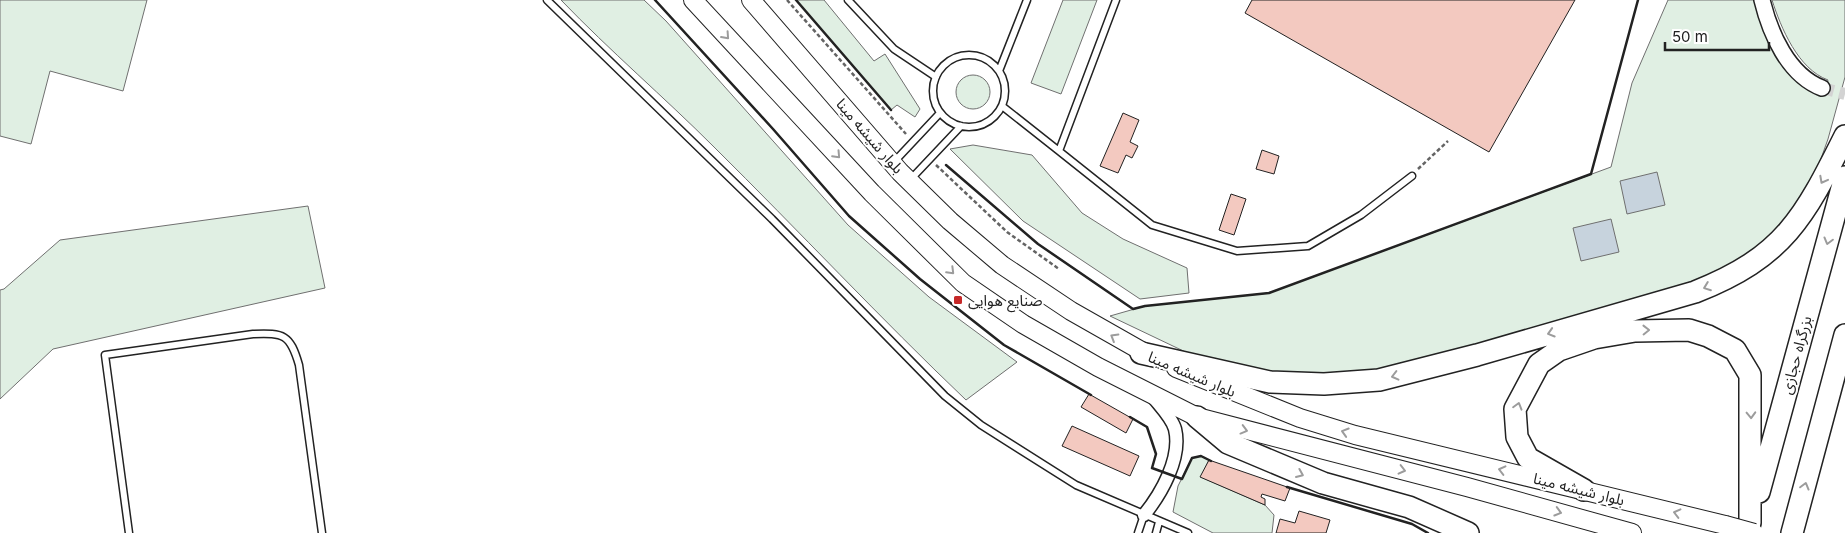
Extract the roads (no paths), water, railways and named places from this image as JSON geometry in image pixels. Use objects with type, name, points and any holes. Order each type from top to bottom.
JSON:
[{"type":"highway","points":[[1141,353],[1270,382],[1324,384],[1379,380],[1477,355],[1695,292],[1729,278],[1763,258],[1798,223],[1823,181],[1845,136]]},
{"type":"highway","name":"بزرگراه حجازی","points":[[1751,530],[1845,177]]},
{"type":"highway","points":[[1584,490],[1528,458],[1518,437],[1515,409],[1539,364],[1559,350],[1594,338],[1635,331],[1689,330],[1708,336],[1735,350],[1750,375],[1751,530]]},
{"type":"highway","points":[[1792,533],[1845,335]]},
{"type":"highway","points":[[1197,417],[1228,442],[1297,472],[1323,483],[1409,507],[1468,533]]},
{"type":"main road","name":"بلوار شیشه مینا","points":[[693,0],[865,186],[964,283],[1023,324],[1098,367],[1197,417],[1468,487],[1632,533]]},
{"type":"main road","name":"بلوار شیشه مینا","points":[[751,0],[909,181],[950,221],[1002,265],[1071,311],[1141,353],[1242,396],[1318,424],[1355,435],[1751,530]]},
{"type":"street","points":[[1762,0],[1767,23],[1793,66],[1811,84],[1822,88]]},
{"type":"street","points":[[1144,515],[1154,504],[1176,454],[1175,429],[1163,410],[1148,392]]},
{"type":"lane","points":[[547,0],[772,219],[945,396],[981,425],[1076,485],[1188,533]]},
{"type":"lane","points":[[848,0],[894,49],[936,77]]},
{"type":"lane","points":[[999,71],[1027,0]]},
{"type":"lane","points":[[1059,151],[1116,0]]},
{"type":"lane","points":[[962,56],[983,58],[999,71],[1004,81],[1005,94],[1002,106],[995,116],[985,123],[973,127],[960,126],[949,121],[940,112],[935,102],[933,89],[936,77],[943,66],[962,56]]},
{"type":"lane","points":[[1002,106],[1152,225],[1237,251],[1308,246],[1361,215],[1412,176]]},
{"type":"lane","points":[[893,163],[940,112]]},
{"type":"lane","points":[[909,181],[960,126]]},
{"type":"lane","points":[[129,533],[105,355],[253,334],[277,333],[293,345],[298,365],[322,533]]},
{"type":"lane","points":[[1138,533],[1144,515]]},
{"type":"lane","points":[[1156,533],[1160,522]]},
{"type":"tunnel","points":[[1822,88],[1845,94]]},
{"type":"place","name":"صنایع هوایی","points":[[958,300]]}]
